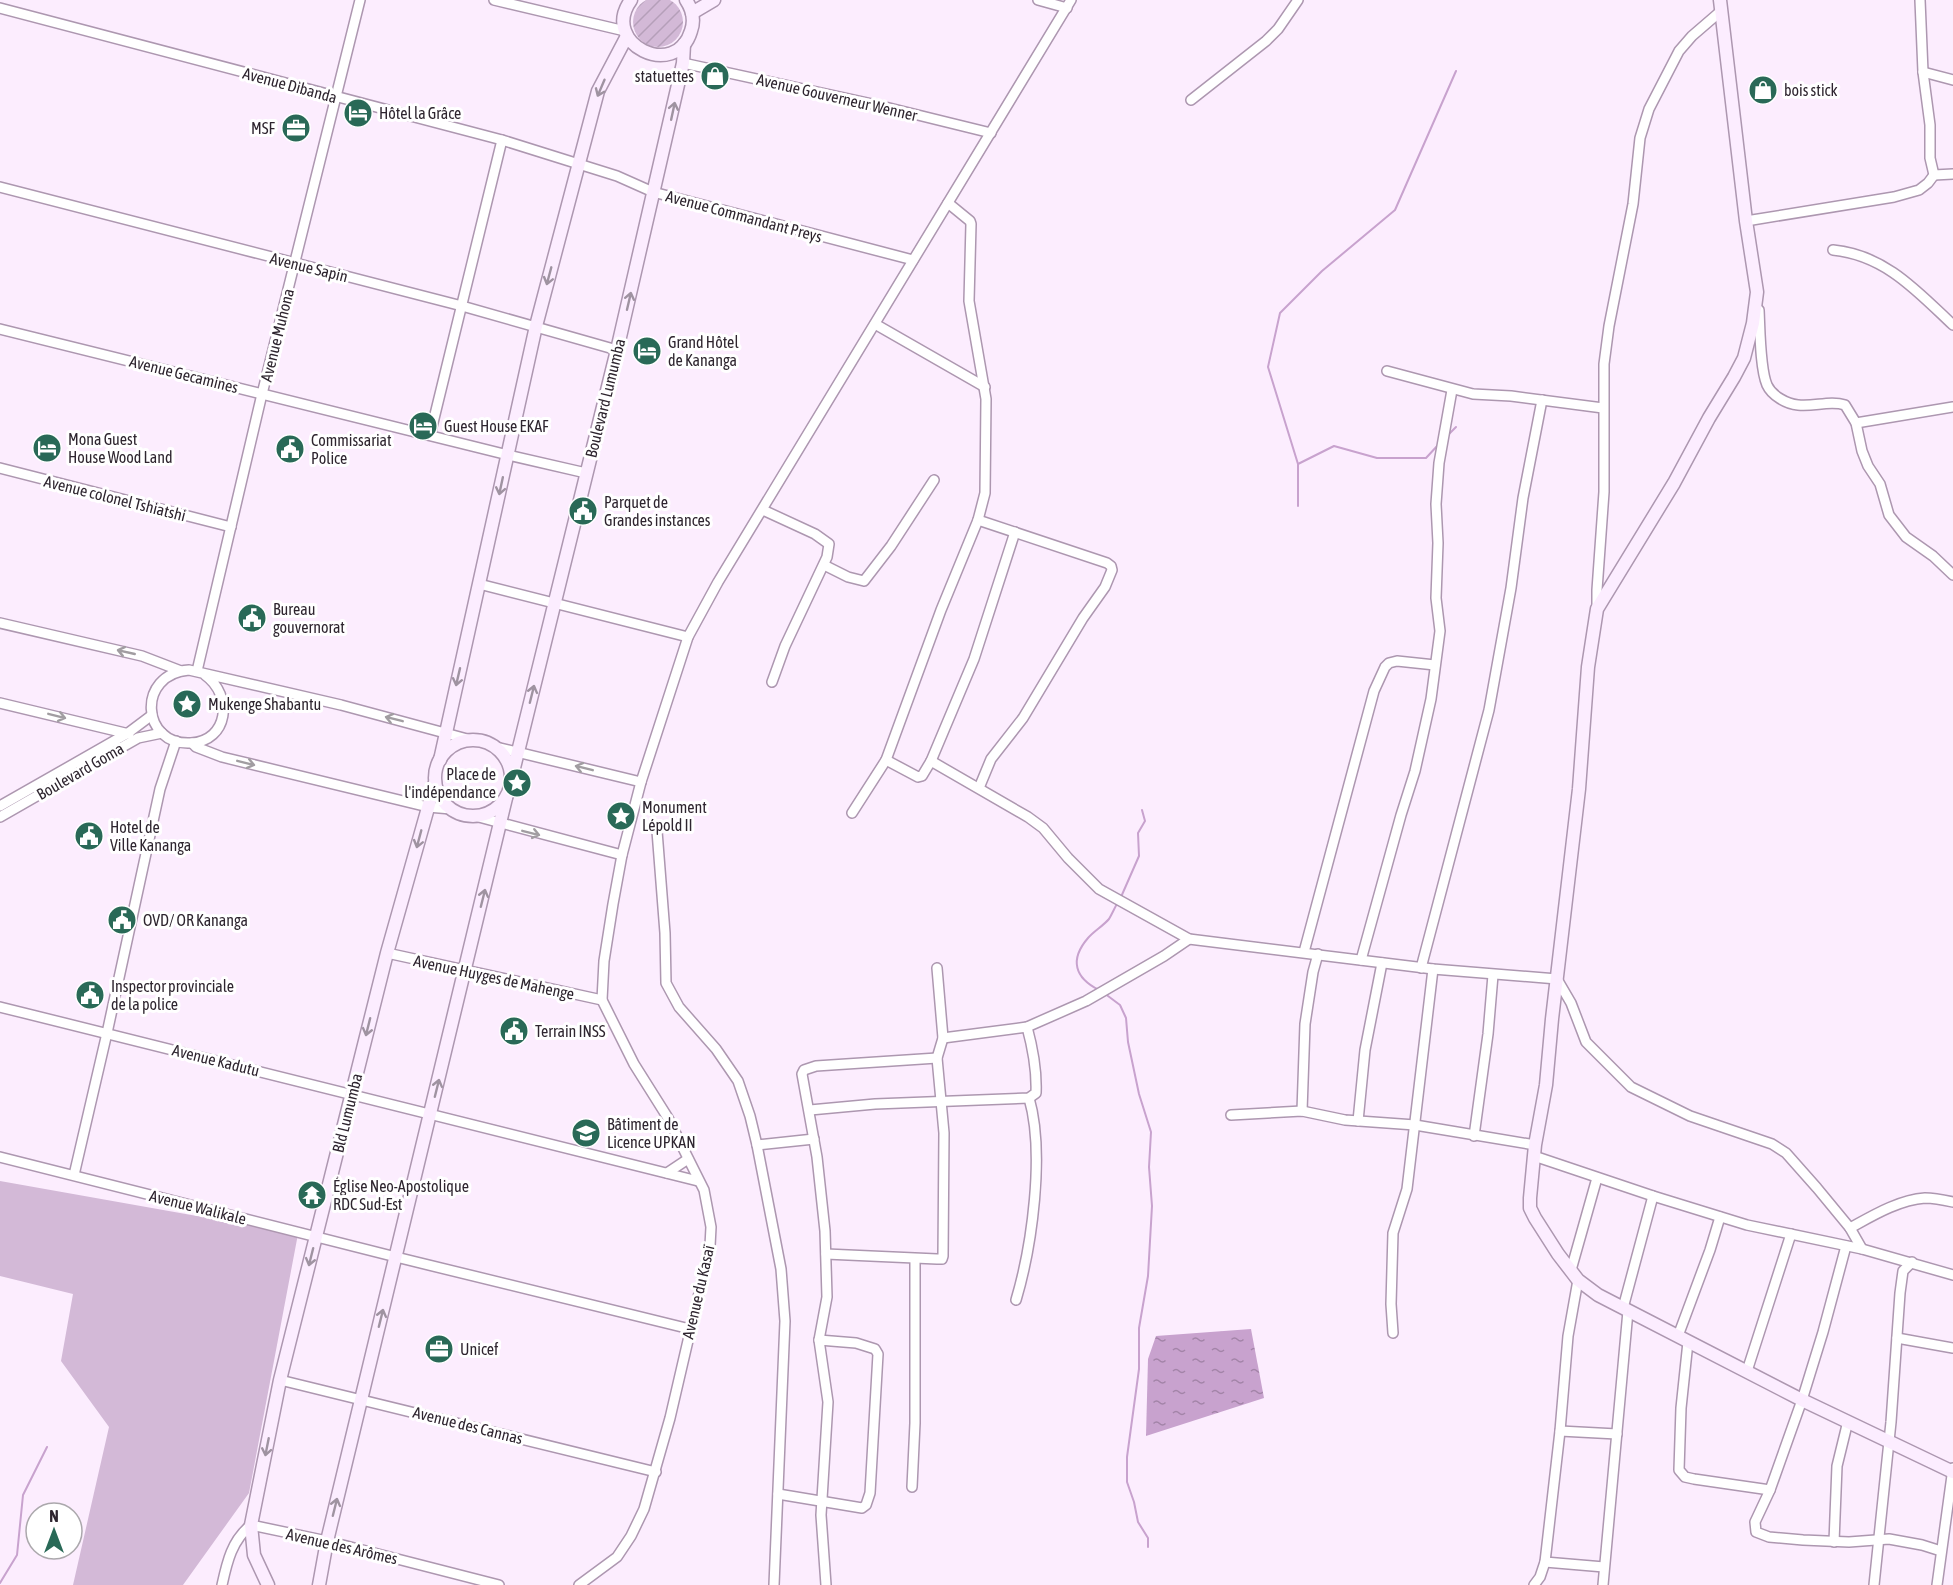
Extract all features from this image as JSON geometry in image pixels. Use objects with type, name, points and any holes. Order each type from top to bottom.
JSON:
[{"type":"main road","points":[[631,0],[624,13],[626,33],[638,49],[654,55],[670,53],[684,44]]},
{"type":"main road","points":[[686,0],[692,13],[714,0]]},
{"type":"main road","points":[[1720,6],[1757,292],[1753,323],[1744,358],[1734,377],[1674,483],[1597,609],[1588,667],[1579,789],[1530,1208],[1544,1234],[1574,1275],[1598,1295],[1802,1400],[1953,1471]]},
{"type":"main road","name":"Boulevard Lumumba","points":[[518,751],[617,350],[683,63],[684,44],[691,32],[692,13]]},
{"type":"main road","points":[[506,798],[487,814],[475,816],[458,813],[451,809],[438,793],[435,771],[440,759],[444,732],[480,584],[536,326],[598,91],[626,33]]},
{"type":"main road","points":[[440,759],[453,746],[471,740],[484,742],[496,747],[507,760],[512,776]]},
{"type":"main road","points":[[319,1585],[327,1541],[518,751]]},
{"type":"main road","name":"Bld Lumumba","points":[[268,1585],[255,1555],[251,1525],[280,1380],[387,953],[435,783]]},
{"type":"street","name":"Avenue Muhona","points":[[201,673],[231,527],[262,394],[360,0]]},
{"type":"street","points":[[494,0],[626,33]]},
{"type":"street","points":[[1038,0],[1069,4]]},
{"type":"street","points":[[1191,100],[1266,41],[1278,29],[1298,0]]},
{"type":"street","points":[[1920,0],[1923,72],[1930,125],[1930,158],[1934,175]]},
{"type":"street","name":"Avenue du Kasaï","points":[[579,1585],[617,1557],[631,1536],[644,1509],[656,1472],[707,1264],[711,1227],[704,1190],[668,1118],[634,1064],[602,1000],[604,961],[622,855],[641,782],[688,637],[718,582],[1069,4]]},
{"type":"street","points":[[1597,609],[1604,492],[1604,364],[1609,326],[1633,204],[1643,124],[1679,51],[1720,6]]},
{"type":"street","name":"Avenue Dibanda","points":[[0,8],[502,140],[578,164]]},
{"type":"street","name":"Avenue Gouverneur Wenner","points":[[683,63],[991,133]]},
{"type":"street","points":[[1923,72],[1953,80]]},
{"type":"street","points":[[430,435],[502,140]]},
{"type":"street","name":"Avenue Commandant Preys","points":[[578,164],[617,176],[653,192],[914,260]]},
{"type":"street","points":[[1934,175],[1953,174]]},
{"type":"street","points":[[1746,221],[1894,197],[1919,190],[1934,175]]},
{"type":"street","name":"Avenue Sapin","points":[[0,186],[462,306],[617,350]]},
{"type":"street","points":[[852,813],[886,760],[941,610],[978,520],[986,493],[985,387],[969,301],[971,224],[948,203]]},
{"type":"street","points":[[1833,250],[1863,256],[1882,264],[1914,288],[1953,325]]},
{"type":"street","points":[[1757,292],[1762,354],[1768,386],[1782,401],[1797,405],[1837,402],[1845,405],[1856,423],[1868,466],[1880,484],[1890,515],[1906,537],[1953,575]]},
{"type":"street","points":[[875,324],[985,387]]},
{"type":"street","name":"Avenue Gecamines","points":[[0,329],[586,473]]},
{"type":"street","points":[[1387,371],[1452,390],[1485,396],[1510,396],[1603,408]]},
{"type":"street","points":[[1361,960],[1401,815],[1416,771],[1431,699],[1440,632],[1436,598],[1438,543],[1436,504],[1439,464],[1452,390]]},
{"type":"street","points":[[1420,968],[1489,711],[1509,599],[1523,498],[1542,400]]},
{"type":"street","points":[[1856,423],[1953,407]]},
{"type":"street","name":"Avenue colonel Tshiatshi","points":[[0,468],[231,527]]},
{"type":"street","points":[[824,565],[848,577],[864,581],[891,546],[934,480]]},
{"type":"street","points":[[763,510],[815,534],[829,544],[830,550],[804,603],[772,681]]},
{"type":"street","points":[[978,520],[1107,563],[1112,570],[1105,587],[1083,618],[1033,702],[991,759],[979,788]]},
{"type":"street","points":[[886,760],[918,777],[922,776],[931,761],[978,649],[1015,532]]},
{"type":"street","points":[[480,584],[688,637]]},
{"type":"street","points":[[0,622],[142,656],[182,671],[201,673],[319,700],[471,740]]},
{"type":"street","points":[[1304,952],[1379,679],[1389,663],[1396,661],[1436,665]]},
{"type":"street","points":[[182,671],[173,673],[159,683],[151,702],[152,715],[162,733],[176,741],[192,743],[212,734],[223,716],[219,687],[201,673]]},
{"type":"street","points":[[0,703],[128,733],[138,738]]},
{"type":"street","name":"Boulevard Goma","points":[[0,817],[152,715]]},
{"type":"street","name":"Boulevard Goma","points":[[0,806],[43,787],[138,738],[162,733]]},
{"type":"street","points":[[74,1175],[108,1033],[160,789],[176,741]]},
{"type":"street","points":[[192,743],[196,747],[222,757],[428,807],[451,809]]},
{"type":"street","points":[[496,747],[641,782]]},
{"type":"street","points":[[931,761],[1043,828],[1068,858],[1099,889],[1189,939],[1420,968],[1557,979],[1571,1003],[1586,1042],[1631,1087],[1690,1116],[1772,1144],[1786,1153],[1850,1228],[1862,1249]]},
{"type":"street","points":[[475,816],[501,825],[622,855]]},
{"type":"street","points":[[657,831],[666,984],[679,1007],[716,1049],[738,1081],[757,1145],[784,1289],[785,1321],[774,1585]]},
{"type":"street","points":[[943,1038],[1027,1027],[1086,1001],[1189,939]]},
{"type":"street","name":"Avenue Huyges de Mahenge","points":[[387,953],[602,1000]]},
{"type":"street","points":[[1302,1111],[1306,1011],[1318,954]]},
{"type":"street","points":[[1358,1121],[1365,1050],[1382,963]]},
{"type":"street","points":[[826,1254],[915,1259],[942,1259],[944,1256],[944,1133],[937,1058],[943,1038],[937,968]]},
{"type":"street","points":[[1393,1333],[1392,1240],[1395,1221],[1407,1189],[1433,969]]},
{"type":"street","points":[[1474,1136],[1488,1034],[1493,975]]},
{"type":"street","name":"Avenue Kadutu","points":[[0,1007],[698,1181]]},
{"type":"street","points":[[810,1110],[875,1104],[1029,1098],[1036,1093],[1036,1080],[1033,1050],[1027,1027]]},
{"type":"street","points":[[826,1585],[822,1544],[822,1502],[828,1402],[819,1340],[827,1297],[826,1254],[814,1139],[802,1078],[804,1070],[809,1068],[937,1058]]},
{"type":"street","points":[[1016,1300],[1028,1253],[1035,1184],[1035,1141],[1029,1098]]},
{"type":"street","points":[[1231,1115],[1302,1111],[1358,1121],[1415,1125],[1474,1136],[1535,1150],[1597,1178],[1747,1225],[1862,1249],[1953,1275]]},
{"type":"street","points":[[757,1145],[814,1139]]},
{"type":"street","name":"Avenue Walikale","points":[[0,1157],[690,1329]]},
{"type":"street","points":[[667,1173],[688,1159]]},
{"type":"street","points":[[1534,1585],[1540,1577],[1545,1562],[1574,1275],[1597,1178]]},
{"type":"street","points":[[1603,1585],[1627,1329],[1626,1309],[1653,1196]]},
{"type":"street","points":[[1850,1228],[1875,1214],[1912,1200],[1932,1198],[1953,1202]]},
{"type":"street","points":[[1720,1217],[1683,1339],[1679,1470],[1681,1474],[1694,1479],[1770,1490]]},
{"type":"street","points":[[1747,1371],[1791,1234]]},
{"type":"street","points":[[1846,1246],[1802,1400],[1770,1490],[1755,1522],[1756,1532],[1769,1537],[1834,1542],[1878,1539],[1905,1542],[1941,1551]]},
{"type":"street","points":[[1874,1585],[1903,1271],[1894,1257]]},
{"type":"street","points":[[912,1487],[915,1423],[915,1259]]},
{"type":"street","points":[[1903,1271],[1912,1262]]},
{"type":"street","points":[[1627,1329],[1641,1318]]},
{"type":"street","points":[[1897,1338],[1953,1348]]},
{"type":"street","points":[[778,1494],[861,1508],[866,1505],[870,1493],[878,1361],[875,1349],[856,1343],[819,1340]]},
{"type":"street","name":"Avenue des Cannas","points":[[280,1380],[656,1472]]},
{"type":"street","points":[[1834,1542],[1837,1467],[1848,1421]]},
{"type":"street","points":[[1560,1431],[1617,1434]]},
{"type":"street","points":[[1937,1585],[1953,1471]]},
{"type":"street","points":[[222,1585],[234,1545],[242,1532],[251,1525]]},
{"type":"street","name":"Avenue des Arômes","points":[[251,1525],[327,1541],[499,1585]]},
{"type":"street","points":[[1545,1562],[1604,1567]]},
{"type":"shaded area","points":[[658,-3],[667,-1],[678,8],[683,22],[681,31],[672,42],[658,47],[649,45],[638,36],[633,22],[635,13],[644,2]]},
{"type":"shaded area","points":[[0,1181],[298,1234],[249,1493],[183,1585],[73,1585],[78,1561],[84,1561],[84,1537],[109,1427],[61,1361],[73,1294],[0,1276]]},
{"type":"water","points":[[1251,1329],[1264,1398],[1146,1436],[1148,1359],[1156,1336]]},
{"type":"waterway","points":[[1298,506],[1298,464],[1268,367],[1280,313],[1322,271],[1395,210],[1456,71]]},
{"type":"waterway","points":[[1447,436],[1456,427]]},
{"type":"waterway","points":[[1298,464],[1334,446],[1377,458],[1426,458],[1439,444]]},
{"type":"waterway","points":[[1121,897],[1139,856],[1138,833],[1145,821],[1142,810]]},
{"type":"waterway","points":[[1099,990],[1084,980],[1080,974],[1077,968],[1078,954],[1088,938],[1109,919],[1118,902]]},
{"type":"waterway","points":[[1104,993],[1120,1005],[1126,1018],[1128,1042],[1139,1094],[1151,1132],[1149,1167],[1152,1206],[1148,1276],[1139,1328],[1139,1369],[1127,1457],[1127,1482],[1138,1522],[1148,1538],[1148,1547]]},
{"type":"waterway","points":[[0,1583],[17,1555],[23,1495],[47,1447]]},
{"type":"place","name":"statuettes","points":[[715,76]]},
{"type":"place","name":"bois stick","points":[[1763,90]]},
{"type":"place","name":"Hôtel la Grâce","points":[[358,113]]},
{"type":"place","name":"MSF","points":[[296,128]]},
{"type":"place","name":"Grand Hôtel de Kananga","points":[[647,351]]},
{"type":"place","name":"Guest House EKAF","points":[[423,426]]},
{"type":"place","name":"Mona Guest House Wood Land","points":[[47,448]]},
{"type":"place","name":"Commissariat Police","points":[[290,449]]},
{"type":"place","name":"Parquet de Grandes instances","points":[[583,511]]},
{"type":"place","name":"Bureau gouvernorat","points":[[252,618]]},
{"type":"place","name":"Mukenge Shabantu","points":[[187,704]]},
{"type":"place","name":"Place de l'indépendance","points":[[517,783]]},
{"type":"place","name":"Monument Lépold II","points":[[621,816]]},
{"type":"place","name":"Hotel de Ville Kananga","points":[[89,836]]},
{"type":"place","name":"OVD/ OR Kananga","points":[[122,920]]},
{"type":"place","name":"Inspector provinciale de la police","points":[[90,995]]},
{"type":"place","name":"Terrain INSS","points":[[514,1031]]},
{"type":"place","name":"Bâtiment de Licence UPKAN","points":[[586,1133]]},
{"type":"place","name":"Église Neo-Apostolique RDC Sud-Est","points":[[312,1195]]},
{"type":"place","name":"Unicef","points":[[439,1349]]}]
